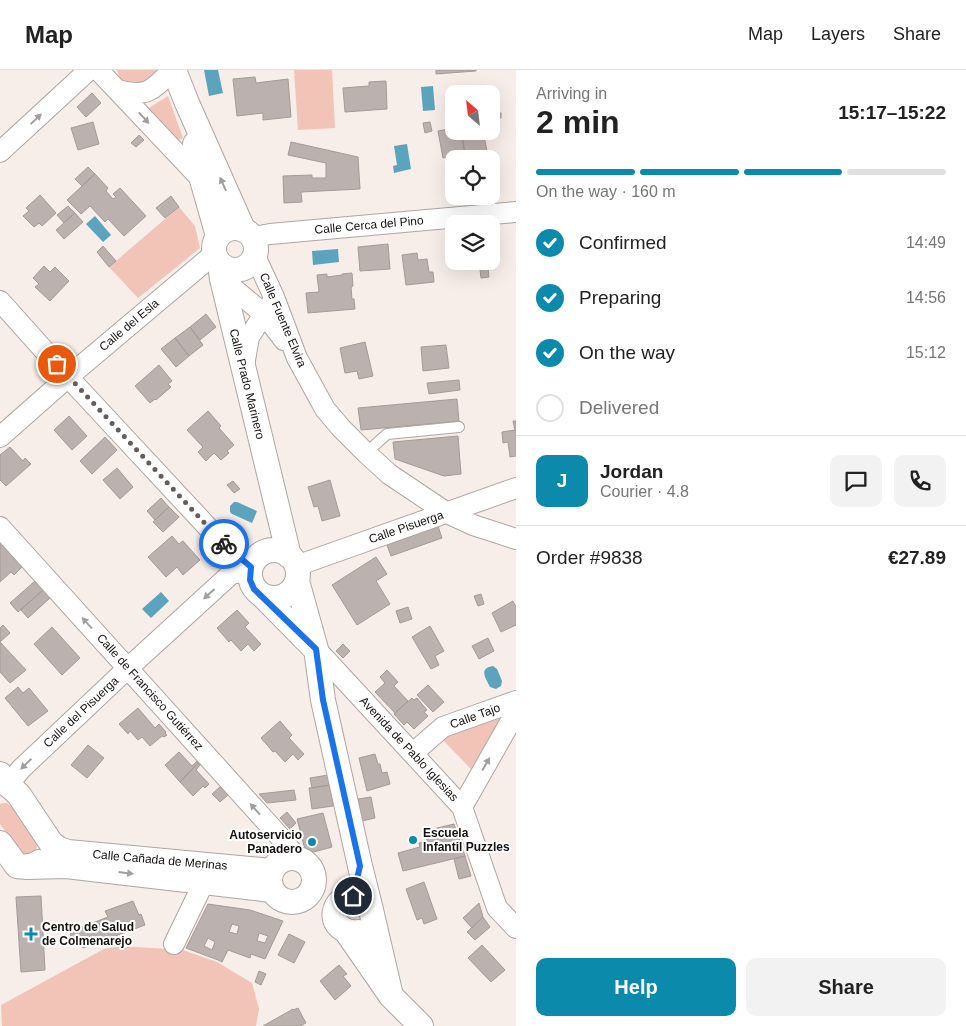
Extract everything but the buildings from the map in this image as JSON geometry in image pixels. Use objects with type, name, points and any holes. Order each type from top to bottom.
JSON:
[{"type":"street","points":[[0,152],[89,70]]},
{"type":"street","points":[[98,70],[202,180]]},
{"type":"street","name":"Calle Prado Marinero","points":[[118,90],[127,93],[143,94],[154,88],[173,70],[250,240]]},
{"type":"street","name":"Calle Prado Marinero","points":[[187,103],[243,370],[316,649],[323,700],[360,866],[353,909]]},
{"type":"street","name":"Calle Cerca del Pino","points":[[250,240],[270,234],[516,212]]},
{"type":"street","points":[[234,227],[250,240],[251,263],[243,268],[235,270],[227,268],[218,258],[225,230],[234,227]]},
{"type":"street","name":"Calle Fuente Elvira","points":[[250,240],[297,358],[326,409],[340,428],[389,474],[447,513],[473,525],[516,539]]},
{"type":"street","points":[[218,258],[265,315],[297,358]]},
{"type":"street","name":"Calle del Esla","points":[[0,437],[68,377],[218,258]]},
{"type":"street","points":[[243,370],[249,337],[265,315],[274,297]]},
{"type":"street","points":[[0,301],[229,550],[253,564]]},
{"type":"street","name":"Calle Pisuerga","points":[[294,568],[516,488]]},
{"type":"street","name":"Calle Prado Marinero","points":[[253,564],[271,531],[277,504]]},
{"type":"street","name":"Calle de Francisco Gutiérrez","points":[[0,527],[306,866]]},
{"type":"street","points":[[269,551],[280,551],[294,568],[292,590],[283,597],[272,598],[262,595],[254,589],[250,580],[253,564],[269,551]]},
{"type":"street","name":"Calle del Pisuerga","points":[[3,782],[20,769],[231,574],[253,564]]},
{"type":"street","name":"Avenida de Pablo Iglesias","points":[[262,595],[316,649],[462,807],[496,908],[515,924]]},
{"type":"street","name":"Calle Tajo","points":[[413,753],[443,727],[516,701]]},
{"type":"street","name":"Calle Tajo","points":[[462,807],[516,712]]},
{"type":"street","points":[[0,843],[14,867],[36,864],[46,857],[51,843],[19,796],[3,782]]},
{"type":"street","name":"Calle Cañada de Merinas","points":[[51,843],[58,849],[68,852],[103,855],[271,880]]},
{"type":"street","points":[[353,909],[299,901],[286,902],[275,895],[271,880],[275,865],[285,858],[292,858],[306,866],[353,909],[391,996],[421,1026]]},
{"type":"street","name":"Calle Cañada de Merinas","points":[[14,867],[66,866],[204,882],[271,880]]},
{"type":"street","points":[[299,901],[310,893],[313,887],[314,880],[306,866]]},
{"type":"street","name":"Calle Cañada de Merinas","points":[[174,944],[204,882]]},
{"type":"street","points":[[353,909],[391,996]]},
{"type":"lane","points":[[366,454],[387,434],[459,427]]},
{"type":"shaded area","points":[[117,70],[157,70],[157,74],[147,85],[126,84],[120,79]]},
{"type":"shaded area","points":[[294,70],[332,70],[335,128],[298,130]]},
{"type":"shaded area","points":[[168,96],[183,138],[179,140],[149,108]]},
{"type":"shaded area","points":[[179,207],[195,226],[200,248],[138,298],[109,267]]},
{"type":"shaded area","points":[[501,718],[471,769],[441,738]]},
{"type":"shaded area","points":[[4,803],[12,807],[36,840],[37,847],[28,855],[21,852],[0,824],[0,804]]},
{"type":"shaded area","points":[[120,946],[183,950],[217,962],[252,983],[259,1009],[256,1026],[2,1026],[1,1005],[104,949]]},
{"type":"water","points":[[204,70],[218,70],[223,93],[209,96]]},
{"type":"water","points":[[433,86],[435,110],[423,111],[421,87]]},
{"type":"water","points":[[407,144],[411,169],[394,173],[393,166],[397,165],[394,146]]},
{"type":"water","points":[[95,216],[111,235],[103,242],[86,224]]},
{"type":"water","points":[[338,249],[339,262],[313,265],[312,251]]},
{"type":"water","points":[[234,502],[257,511],[252,523],[230,512],[230,506]]},
{"type":"water","points":[[161,592],[169,601],[151,618],[142,609]]},
{"type":"water","points":[[493,666],[497,669],[502,681],[501,686],[496,689],[490,687],[484,674],[488,667]]},
{"type":"way so far","points":[[57,364],[224,544]]},
{"type":"place","name":"Escuela Infantil Puzzles","points":[[413,840]]},
{"type":"place","name":"Autoservicio Panadero","points":[[312,842]]},
{"type":"place","name":"Centro de Salud de Colmenarejo","points":[[31,934]]},
{"type":"route","points":[[224,544],[251,567],[250,580],[254,589],[316,649],[323,700],[360,866],[353,896]]}]
